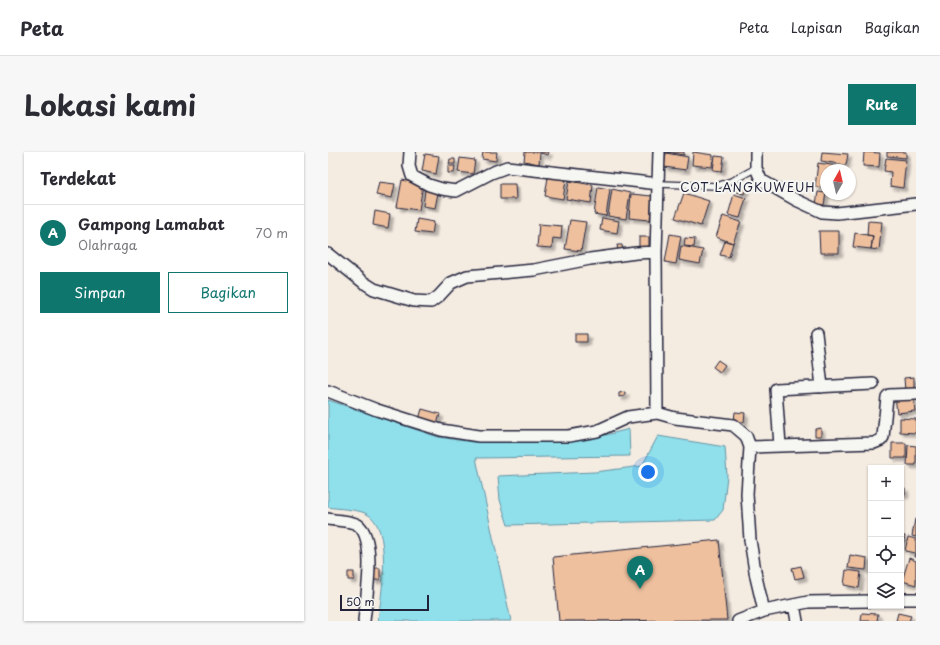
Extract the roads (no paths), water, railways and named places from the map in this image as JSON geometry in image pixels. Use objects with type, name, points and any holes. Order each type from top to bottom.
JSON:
[{"type":"street","points":[[410,152],[409,166],[412,176],[429,185],[456,191],[491,172],[507,167],[659,184]]},
{"type":"street","points":[[657,413],[656,252],[659,152]]},
{"type":"street","points":[[756,152],[756,168],[761,180],[796,200],[822,212],[837,214],[916,204]]},
{"type":"street","points":[[328,254],[374,289],[414,301],[431,302],[451,283],[467,276],[534,270],[590,259],[656,252]]},
{"type":"street","points":[[816,333],[822,387]]},
{"type":"street","points":[[780,446],[776,389],[873,384]]},
{"type":"street","points":[[328,391],[377,410],[441,430],[479,436],[569,436],[597,431],[628,417],[657,413],[675,418],[733,425],[746,436],[750,447],[747,494],[750,540],[756,577],[764,611]]},
{"type":"street","points":[[750,447],[874,443],[881,440],[883,436],[886,398],[889,395],[916,394]]},
{"type":"street","points":[[328,519],[354,523],[363,531],[367,540],[369,554],[364,621]]},
{"type":"street","points":[[904,599],[916,599]]},
{"type":"street","points":[[738,621],[764,611],[808,602],[868,602]]},
{"type":"street","points":[[794,605],[797,621]]},
{"type":"lane","points":[[659,184],[717,186],[734,180],[756,168]]},
{"type":"water","points":[[328,400],[438,437],[472,442],[534,442],[574,440],[606,435],[629,429],[630,456],[476,458],[511,621],[378,621],[384,562],[380,531],[374,520],[365,513],[328,507]]},
{"type":"water","points":[[658,436],[725,447],[727,476],[723,510],[715,520],[508,525],[500,500],[498,476],[595,472],[642,466]]},
{"type":"place","name":"Gampong Lamabat","points":[[640,589]]},
{"type":"district","name":"COT LANGKUWEUH","points":[[748,187]]}]
